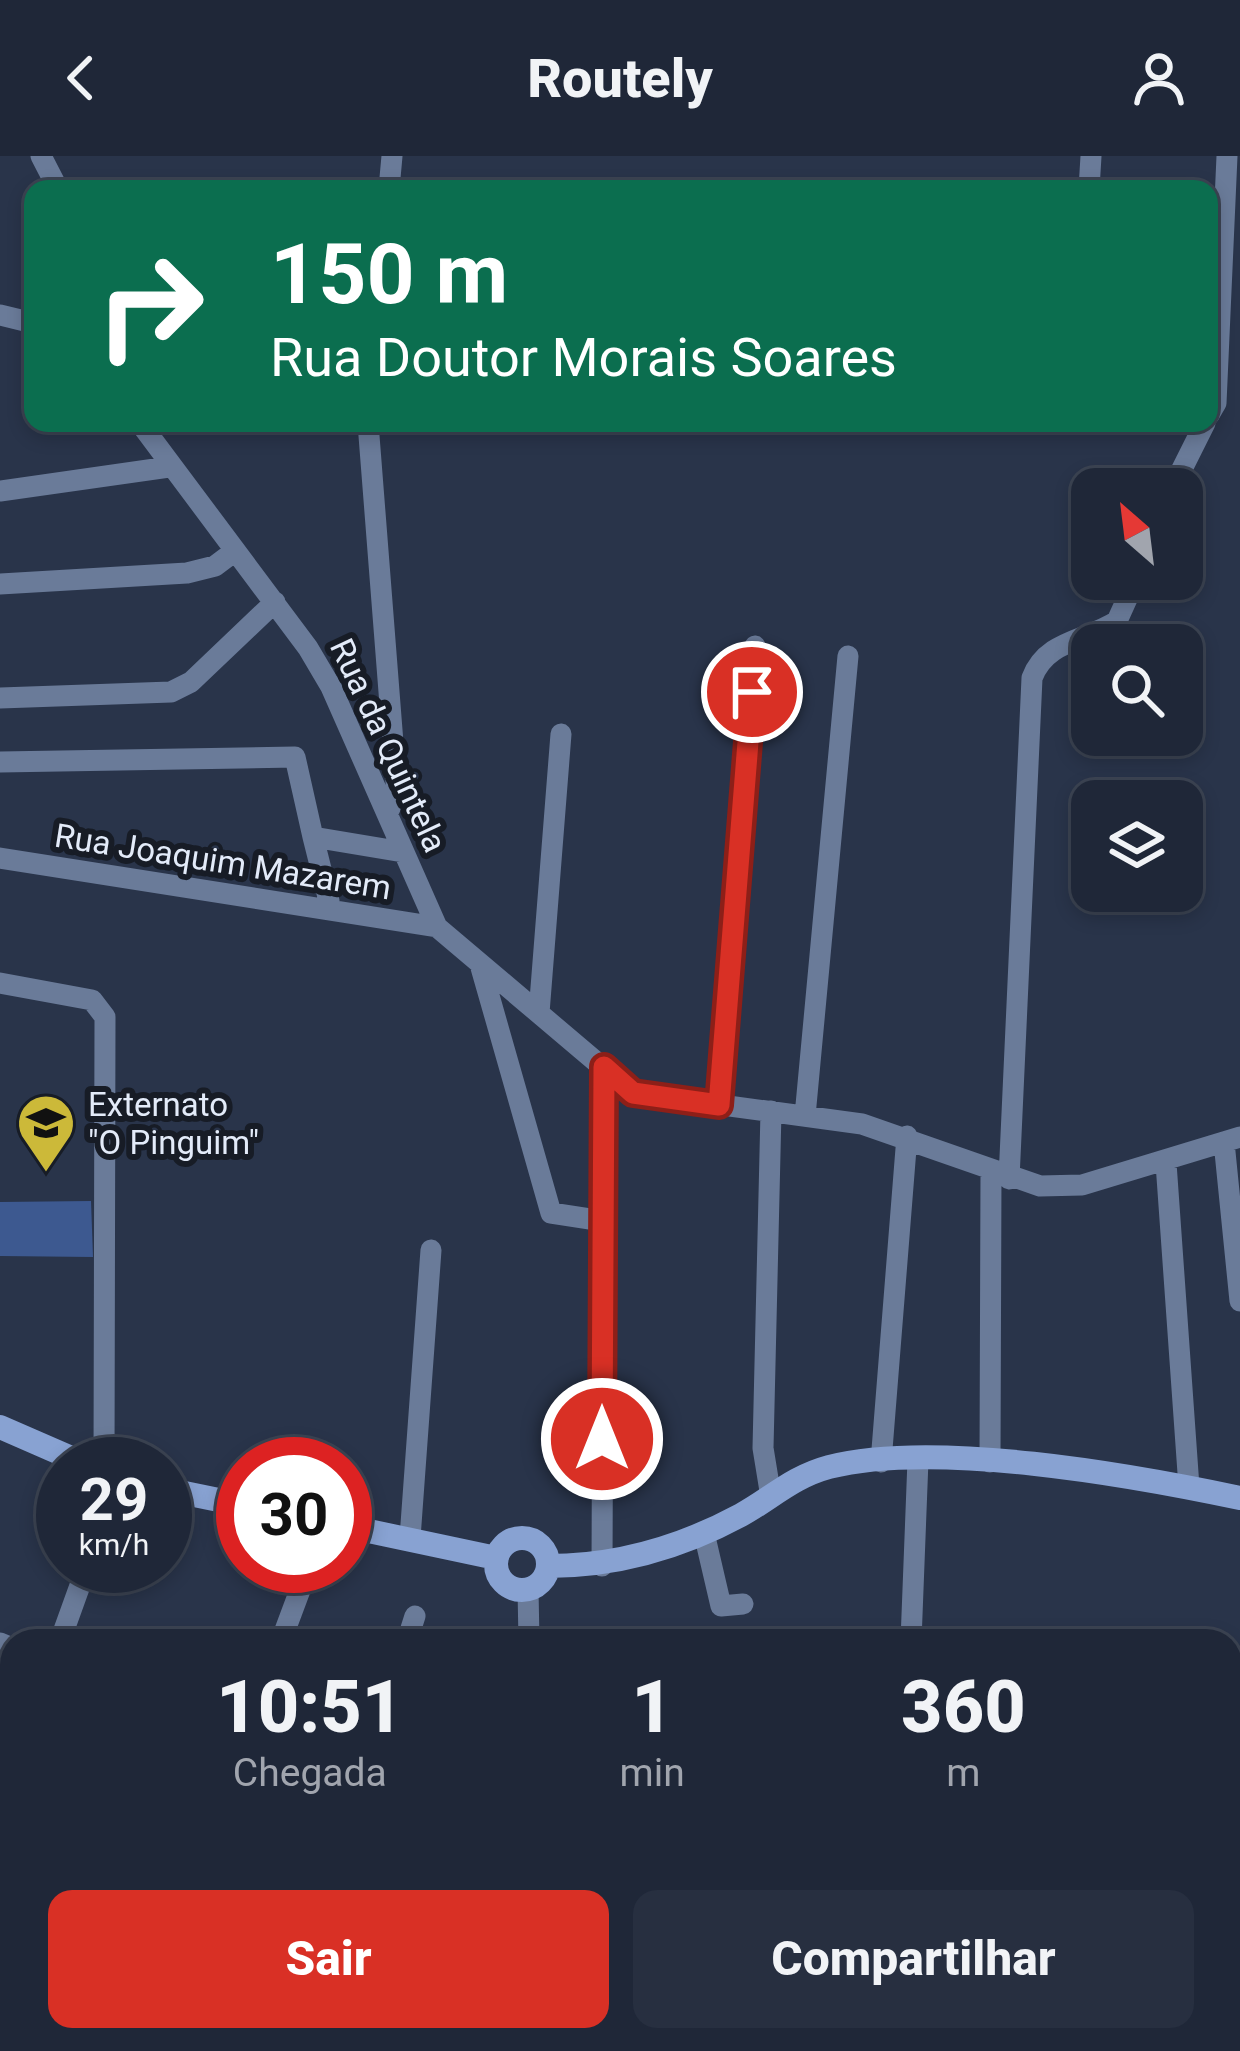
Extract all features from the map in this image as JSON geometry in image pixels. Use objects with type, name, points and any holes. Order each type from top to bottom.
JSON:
[{"type":"main road","points":[[0,1427],[36,1443]]},
{"type":"main road","points":[[548,1565],[602,1566],[704,1533],[746,1512],[770,1491],[832,1466],[918,1460],[990,1462],[1189,1487],[1240,1498]]},
{"type":"main road","points":[[372,1531],[496,1558]]},
{"type":"main road","points":[[525,1539],[539,1545],[548,1565],[542,1581],[528,1589],[506,1585],[497,1573],[496,1558],[504,1545],[525,1539]]},
{"type":"street","points":[[1218,291],[1227,156]]},
{"type":"street","name":"Rua da Quintela","points":[[146,432],[275,602],[331,687],[436,927],[633,1093],[805,1116],[908,1136],[1000,1175],[1040,1186],[1082,1185],[1232,1140]]},
{"type":"street","points":[[369,432],[397,794],[387,814]]},
{"type":"street","points":[[1182,468],[1200,432]]},
{"type":"street","points":[[0,490],[170,466]]},
{"type":"street","points":[[0,584],[187,573],[215,566],[236,551]]},
{"type":"street","points":[[990,1462],[1000,1175],[1032,678],[1038,661],[1052,649],[1117,621],[1126,600]]},
{"type":"street","points":[[0,698],[171,692],[191,682],[275,602]]},
{"type":"street","points":[[719,1105],[755,646]]},
{"type":"street","points":[[805,1116],[848,656]]},
{"type":"street","points":[[539,1012],[561,734]]},
{"type":"street","points":[[0,761],[295,758],[329,901]]},
{"type":"street","points":[[314,837],[404,852]]},
{"type":"street","name":"Rua Joaquim Mazarem","points":[[0,858],[436,927]]},
{"type":"street","points":[[480,963],[514,1098],[551,1213],[603,1221]]},
{"type":"street","points":[[0,983],[92,1000],[105,1017],[104,1437]]},
{"type":"street","points":[[602,1566],[604,1067]]},
{"type":"street","points":[[770,1491],[764,1448],[771,1111]]},
{"type":"street","points":[[881,1462],[908,1136]]},
{"type":"street","points":[[1232,1140],[1240,1301]]},
{"type":"street","points":[[1166,1163],[1189,1487]]},
{"type":"street","points":[[410,1538],[430,1250]]},
{"type":"street","points":[[911,1629],[918,1460]]},
{"type":"street","points":[[704,1533],[721,1606],[743,1604]]},
{"type":"street","points":[[528,1589],[529,1629]]},
{"type":"street","points":[[64,1629],[77,1593]]},
{"type":"street","points":[[285,1629],[299,1593]]},
{"type":"street","points":[[411,1629],[416,1616]]},
{"type":"shaded area","points":[[91,1201],[93,1257],[0,1256],[0,1202]]},
{"type":"place","name":"Externato \"O Pinguim\"","points":[[46,1174]]},
{"type":"route","points":[[602,1439],[600,1120],[604,1067],[633,1093],[719,1105],[752,692]]}]
